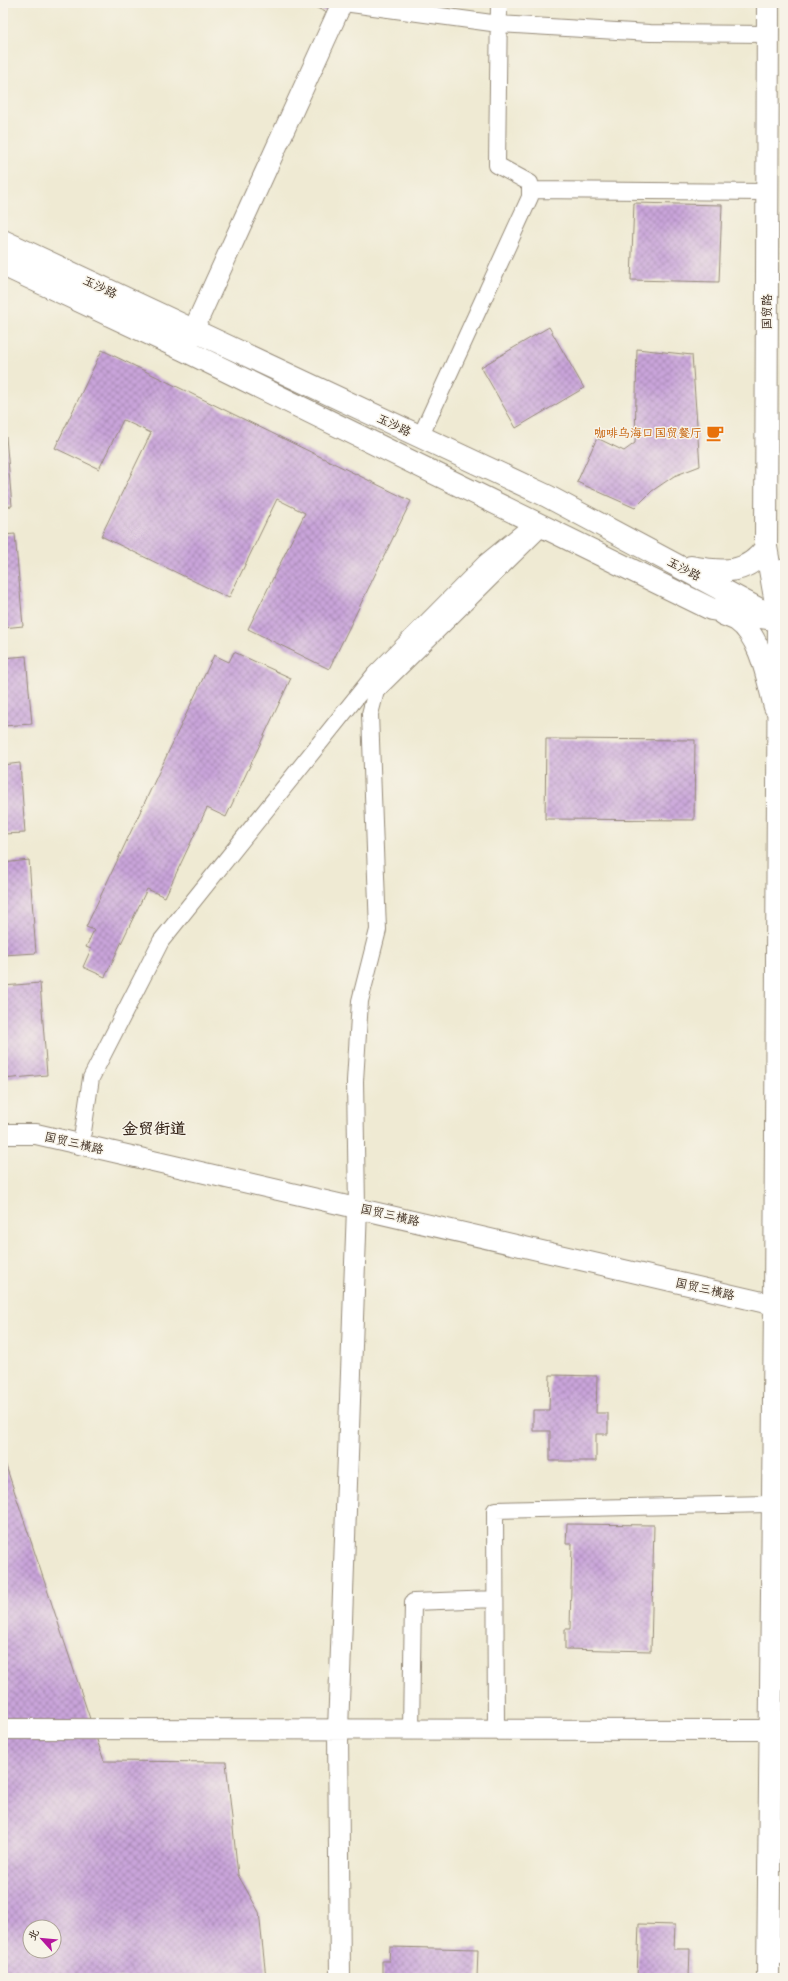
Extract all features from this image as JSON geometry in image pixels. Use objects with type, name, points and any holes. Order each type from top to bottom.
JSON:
[{"type":"main road","name":"国贸路","points":[[768,3],[766,547],[782,621]]},
{"type":"main road","name":"玉沙路","points":[[3,241],[539,524],[711,609],[782,621]]},
{"type":"main road","name":"玉沙路","points":[[3,265],[189,340],[547,496],[782,621]]},
{"type":"main road","points":[[678,565],[713,570],[732,570],[753,563],[766,547]]},
{"type":"main road","name":"国贸路","points":[[768,1978],[777,1948],[772,1730],[774,1504],[780,1440],[776,1305],[781,922],[778,720],[785,570]]},
{"type":"main road","points":[[711,609],[738,620],[749,632],[758,647],[766,670],[778,720]]},
{"type":"street","points":[[189,340],[343,3],[499,24],[650,33],[768,34]]},
{"type":"street","points":[[423,431],[530,197],[530,183],[497,165],[499,3]]},
{"type":"street","points":[[530,190],[767,192]]},
{"type":"street","points":[[81,1145],[91,1078],[160,941],[375,674],[486,562],[539,524]]},
{"type":"street","points":[[340,1978],[338,1730],[357,1208],[355,1082],[360,1001],[378,930],[370,714],[376,691],[539,524]]},
{"type":"street","name":"国贸三横路","points":[[3,1134],[36,1134],[776,1305]]},
{"type":"street","points":[[496,1730],[495,1510],[774,1504]]},
{"type":"street","points":[[411,1730],[413,1602],[495,1599]]},
{"type":"street","points":[[3,1729],[772,1730]]},
{"type":"building","points":[[306,3],[334,3],[330,14]]},
{"type":"building","points":[[634,203],[722,205],[719,282],[631,280]]},
{"type":"building","points":[[549,327],[584,388],[516,428],[481,367]]},
{"type":"building","points":[[637,349],[692,355],[700,466],[674,476],[652,491],[635,508],[577,482],[597,438],[624,451],[635,443]]},
{"type":"building","points":[[102,350],[411,501],[329,669],[248,629],[305,513],[277,499],[229,598],[101,536],[151,433],[123,420],[99,469],[55,448]]},
{"type":"building","points":[[3,437],[6,437],[12,506],[3,507]]},
{"type":"building","points":[[15,534],[23,626],[3,628],[3,535]]},
{"type":"building","points":[[234,652],[291,678],[226,817],[207,808],[165,897],[147,889],[105,977],[83,967],[91,949],[86,947],[94,930],[86,927],[214,655],[229,662]]},
{"type":"building","points":[[26,656],[32,724],[3,726],[3,658]]},
{"type":"building","points":[[546,739],[695,740],[694,820],[545,819]]},
{"type":"building","points":[[20,763],[25,833],[3,834],[3,765]]},
{"type":"building","points":[[29,860],[36,953],[3,955],[3,863]]},
{"type":"building","points":[[40,983],[47,1075],[3,1079],[3,986]]},
{"type":"building","points":[[550,1375],[597,1376],[596,1413],[608,1413],[608,1434],[596,1434],[596,1461],[550,1461],[550,1431],[533,1431],[533,1410],[549,1410]]},
{"type":"building","points":[[3,1457],[104,1761],[226,1762],[238,1875],[259,1912],[266,1978],[3,1978]]},
{"type":"building","points":[[567,1524],[654,1525],[651,1651],[565,1649],[565,1629],[570,1629],[572,1544],[566,1544]]},
{"type":"building","points":[[639,1924],[675,1925],[674,1949],[690,1949],[689,1978],[637,1978]]},
{"type":"building","points":[[390,1947],[478,1949],[477,1978],[382,1978],[382,1961],[389,1961]]},
{"type":"place","name":"咖啡乌海口国贸餐厅","points":[[715,433]]},
{"type":"district","name":"金贸街道","points":[[154,1128]]}]
